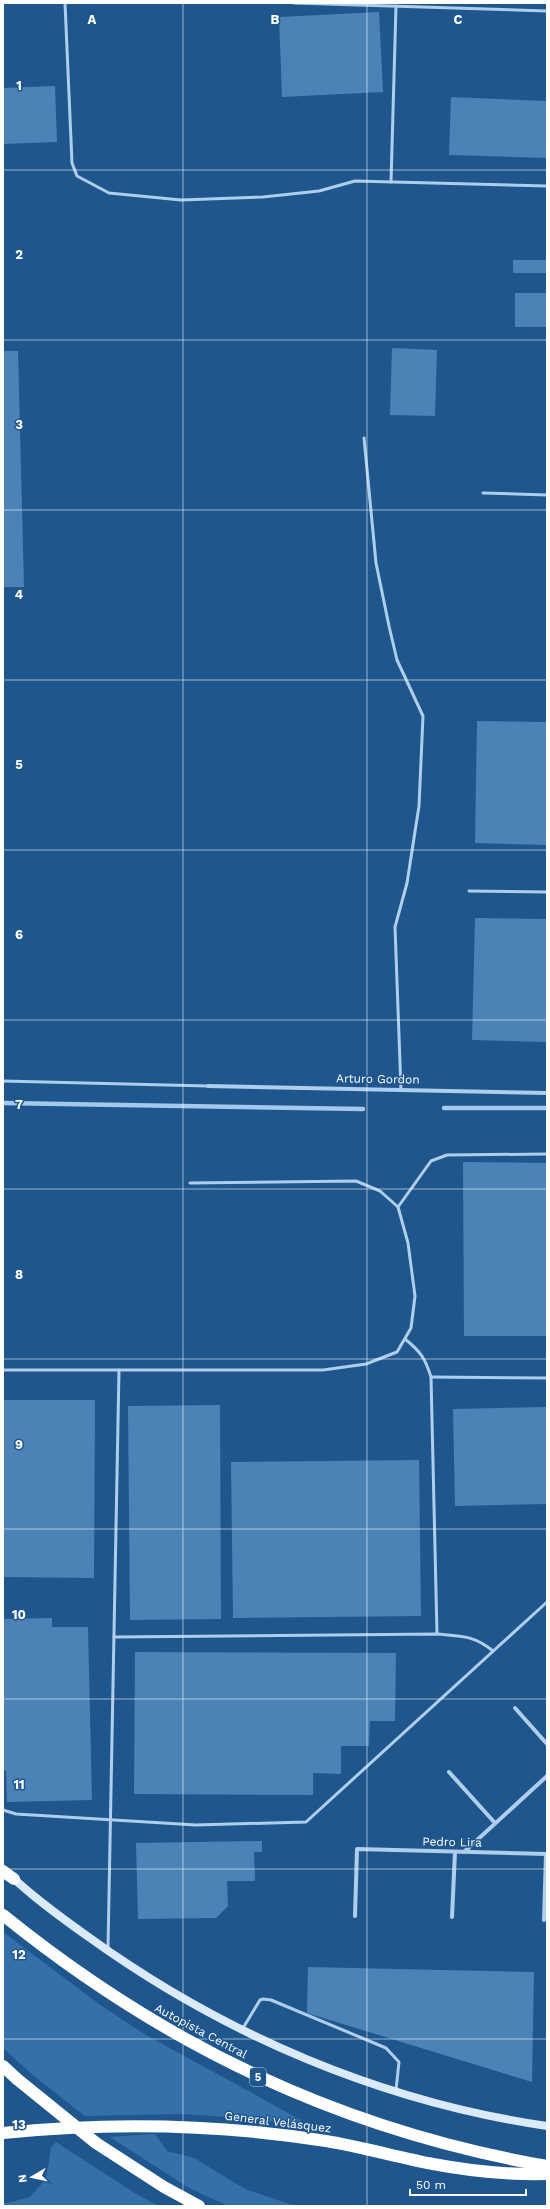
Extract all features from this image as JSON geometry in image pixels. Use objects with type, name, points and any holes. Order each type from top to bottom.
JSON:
[{"type":"highway","points":[[3,1872],[14,1879]]},
{"type":"highway","name":"Autopista Central","points":[[3,1915],[71,1968],[114,1997],[184,2040],[261,2078],[341,2111],[414,2135],[462,2148],[547,2166]]},
{"type":"highway","points":[[3,2066],[17,2079],[96,2142],[164,2187],[199,2206]]},
{"type":"highway","name":"General Velásquez","points":[[3,2133],[130,2125],[216,2128],[328,2142],[466,2169],[507,2173],[547,2174]]},
{"type":"street","name":"Arturo Gordon","points":[[208,1086],[547,1093]]},
{"type":"street","points":[[515,1708],[547,1744]]},
{"type":"street","points":[[449,1772],[495,1823]]},
{"type":"street","points":[[464,1852],[547,1776]]},
{"type":"street","name":"Pedro Lira","points":[[355,1916],[358,1849],[546,1854]]},
{"type":"street","points":[[452,1917],[455,1852]]},
{"type":"street","points":[[544,1920],[546,1854]]},
{"type":"street","points":[[3,1868],[14,1879],[108,1951],[176,1994],[242,2029],[339,2072],[396,2092],[476,2113],[547,2126]]},
{"type":"lane","points":[[66,3],[72,163],[77,176],[108,193],[181,200],[263,197],[319,191],[355,181],[547,186]]},
{"type":"lane","points":[[294,3],[547,11]]},
{"type":"lane","points":[[391,182],[396,6]]},
{"type":"lane","points":[[364,438],[376,563],[389,626],[397,660],[423,716],[419,806],[407,883],[395,927],[401,1090]]},
{"type":"lane","points":[[483,493],[547,495]]},
{"type":"lane","points":[[469,891],[547,892]]},
{"type":"lane","points":[[3,1081],[208,1086]]},
{"type":"lane","points":[[398,1207],[431,1161],[439,1157],[447,1155],[547,1154]]},
{"type":"lane","points":[[3,1370],[322,1370],[366,1364],[397,1352],[411,1328],[415,1296],[408,1243],[398,1207],[380,1191],[356,1181],[190,1183]]},
{"type":"lane","points":[[404,1339],[418,1349],[426,1360],[431,1377],[437,1634]]},
{"type":"lane","points":[[108,1951],[119,1370]]},
{"type":"lane","points":[[431,1377],[547,1378]]},
{"type":"lane","points":[[3,1810],[16,1814],[110,1821],[196,1825],[306,1822],[547,1602]]},
{"type":"lane","points":[[114,1637],[437,1634],[466,1636],[481,1641],[493,1651]]},
{"type":"lane","points":[[242,2029],[260,2000],[263,1998],[271,2000],[391,2051],[399,2062],[396,2092]]},
{"type":"shaded area","points":[[3,1932],[99,2004],[144,2034],[301,2120],[298,2125],[245,2118],[181,2114],[85,2116],[34,2076],[3,2048]]},
{"type":"shaded area","points":[[155,2134],[167,2151],[194,2158],[245,2189],[295,2206],[228,2206],[189,2188],[110,2137]]},
{"type":"shaded area","points":[[56,2142],[133,2192],[159,2206],[3,2206],[3,2203],[30,2197],[46,2179],[51,2147]]},
{"type":"building","points":[[379,12],[383,92],[282,97],[279,17]]},
{"type":"building","points":[[55,86],[57,142],[3,144],[3,88]]},
{"type":"building","points":[[451,97],[547,101],[547,158],[449,155]]},
{"type":"building","points":[[513,260],[547,260],[547,273],[513,273]]},
{"type":"building","points":[[515,293],[547,293],[547,327],[515,327]]},
{"type":"building","points":[[392,348],[437,350],[435,416],[390,415]]},
{"type":"building","points":[[3,351],[18,351],[24,587],[3,587]]},
{"type":"building","points":[[477,721],[547,722],[547,845],[475,843]]},
{"type":"building","points":[[475,918],[547,919],[547,1042],[472,1040]]},
{"type":"building","points":[[463,1162],[547,1163],[547,1336],[464,1336]]},
{"type":"building","points":[[3,1400],[95,1400],[94,1578],[3,1577]]},
{"type":"building","points":[[220,1405],[221,1619],[130,1620],[128,1406]]},
{"type":"building","points":[[547,1407],[547,1504],[455,1506],[453,1409]]},
{"type":"building","points":[[419,1460],[421,1616],[233,1618],[231,1462]]},
{"type":"building","points":[[52,1618],[52,1627],[88,1627],[92,1800],[7,1802],[6,1771],[3,1771],[3,1619]]},
{"type":"building","points":[[135,1652],[396,1653],[395,1721],[370,1721],[369,1746],[341,1746],[341,1774],[313,1773],[313,1795],[134,1794]]},
{"type":"building","points":[[262,1841],[262,1852],[254,1852],[255,1881],[227,1881],[228,1906],[216,1918],[138,1919],[136,1843]]},
{"type":"building","points":[[308,1967],[534,1972],[532,2082],[307,2013]]},
{"type":"waterway","points":[[3,1103],[363,1109]]},
{"type":"waterway","points":[[444,1108],[547,1108]]}]
